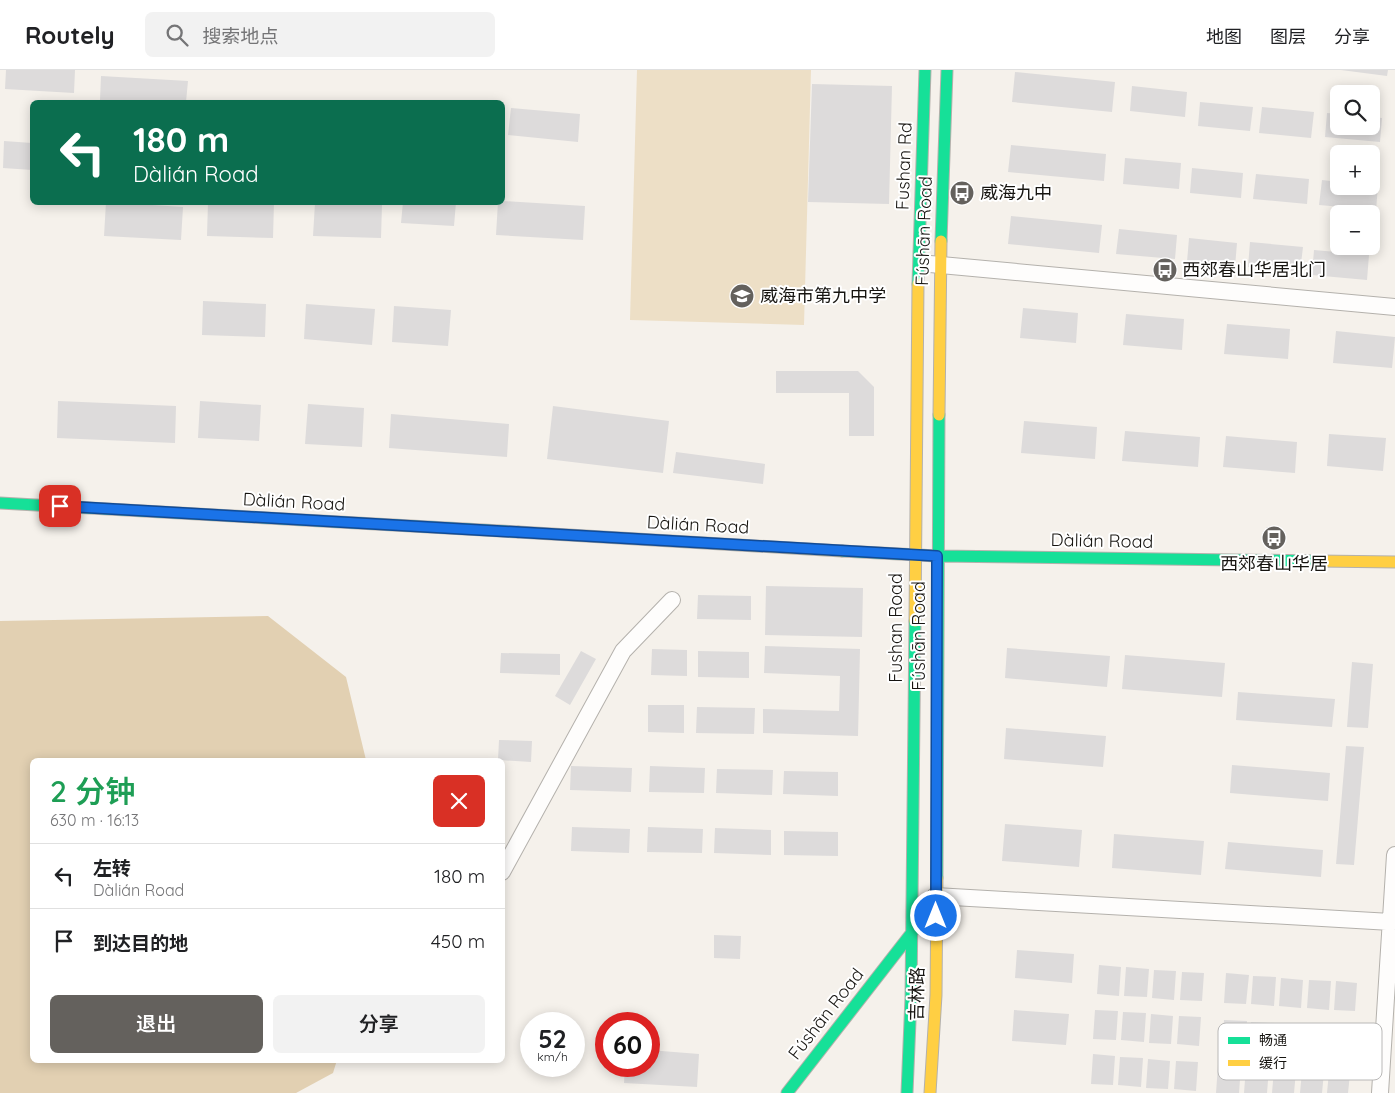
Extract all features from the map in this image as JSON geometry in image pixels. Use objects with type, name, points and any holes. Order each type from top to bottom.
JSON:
[{"type":"main road","name":"Fushan Rd","points":[[918,263],[925,70]]},
{"type":"main road","name":"Fúshān Road","points":[[787,1093],[912,934],[936,896],[940,266],[947,70]]},
{"type":"main road","name":"Fushan Road","points":[[912,934],[918,263]]},
{"type":"main road","name":"Dàlián Road","points":[[0,503],[937,556],[1395,562]]},
{"type":"main road","name":"吉林路","points":[[930,1093],[936,995],[936,896]]},
{"type":"main road","name":"吉林路","points":[[907,1093],[912,934]]},
{"type":"street","points":[[918,263],[1395,307]]},
{"type":"street","points":[[505,867],[623,651],[672,600]]},
{"type":"street","points":[[1382,1062],[1395,855]]},
{"type":"street","points":[[936,896],[1391,922]]},
{"type":"street","points":[[1380,1093],[1381,1080]]},
{"type":"shaded area","points":[[637,70],[811,70],[804,325],[630,320]]},
{"type":"shaded area","points":[[268,616],[346,677],[366,758],[30,758],[30,1063],[336,1063],[333,1073],[296,1093],[0,1093],[0,621]]},
{"type":"building","points":[[6,70],[75,70],[74,93],[5,89]]},
{"type":"building","points":[[1341,70],[1388,70],[1387,76]]},
{"type":"building","points":[[1015,72],[1115,82],[1112,112],[1012,102]]},
{"type":"building","points":[[101,76],[188,81],[186,100],[100,100]]},
{"type":"building","points":[[812,84],[892,86],[889,204],[808,202]]},
{"type":"building","points":[[1132,86],[1187,92],[1185,117],[1130,111]]},
{"type":"building","points":[[1200,102],[1253,107],[1250,131],[1198,126]]},
{"type":"building","points":[[1262,107],[1314,112],[1311,138],[1259,133]]},
{"type":"building","points":[[511,108],[580,114],[578,142],[508,135]]},
{"type":"building","points":[[1327,113],[1330,113],[1330,135],[1380,135],[1380,118],[1382,118],[1380,142],[1325,137]]},
{"type":"building","points":[[4,141],[30,143],[30,170],[3,168]]},
{"type":"building","points":[[1011,145],[1106,154],[1104,181],[1008,172]]},
{"type":"building","points":[[1125,158],[1181,163],[1179,189],[1123,184]]},
{"type":"building","points":[[1192,168],[1243,173],[1241,198],[1190,193]]},
{"type":"building","points":[[1256,174],[1309,179],[1307,204],[1253,199]]},
{"type":"building","points":[[1322,180],[1330,181],[1330,195],[1377,195],[1376,205],[1319,205]]},
{"type":"building","points":[[505,201],[585,206],[583,240],[496,235],[498,205],[505,205]]},
{"type":"building","points":[[106,205],[183,207],[181,240],[104,236]]},
{"type":"building","points":[[208,205],[274,205],[273,238],[207,236]]},
{"type":"building","points":[[315,205],[382,205],[381,238],[313,236]]},
{"type":"building","points":[[403,205],[456,205],[454,226],[401,223]]},
{"type":"building","points":[[1011,216],[1102,225],[1099,253],[1008,244]]},
{"type":"building","points":[[1119,229],[1177,235],[1175,259],[1116,254]]},
{"type":"building","points":[[1189,238],[1237,243],[1235,267],[1187,262]]},
{"type":"building","points":[[1250,242],[1303,247],[1300,272],[1248,267]]},
{"type":"building","points":[[1314,250],[1330,251],[1330,255],[1369,255],[1367,280],[1312,275]]},
{"type":"building","points":[[203,301],[266,304],[265,337],[202,335]]},
{"type":"building","points":[[306,304],[375,309],[372,345],[304,339]]},
{"type":"building","points":[[394,306],[451,310],[448,346],[392,342]]},
{"type":"building","points":[[1023,308],[1078,313],[1076,343],[1020,338]]},
{"type":"building","points":[[1126,314],[1184,319],[1182,350],[1123,345]]},
{"type":"building","points":[[1227,324],[1290,329],[1288,359],[1224,354]]},
{"type":"building","points":[[1336,331],[1395,337],[1392,368],[1333,363]]},
{"type":"building","points":[[776,371],[858,371],[874,387],[874,436],[849,436],[849,393],[776,393]]},
{"type":"building","points":[[58,401],[176,406],[175,443],[57,438]]},
{"type":"building","points":[[200,401],[261,405],[259,441],[198,438]]},
{"type":"building","points":[[308,404],[364,408],[362,447],[305,444]]},
{"type":"building","points":[[553,406],[669,421],[663,473],[547,459]]},
{"type":"building","points":[[391,414],[509,424],[507,457],[389,448]]},
{"type":"building","points":[[1024,421],[1097,427],[1095,459],[1021,453]]},
{"type":"building","points":[[1125,431],[1200,437],[1198,467],[1122,461]]},
{"type":"building","points":[[1329,434],[1386,438],[1383,471],[1327,466]]},
{"type":"building","points":[[1226,436],[1297,442],[1295,473],[1223,467]]},
{"type":"building","points":[[676,452],[765,464],[763,484],[673,473]]},
{"type":"building","points":[[766,586],[863,588],[862,637],[765,635]]},
{"type":"building","points":[[698,595],[751,596],[751,620],[697,619]]},
{"type":"building","points":[[765,646],[860,649],[858,736],[763,733],[763,709],[839,711],[840,676],[764,673]]},
{"type":"building","points":[[1007,648],[1110,656],[1107,687],[1005,678]]},
{"type":"building","points":[[652,649],[687,650],[687,676],[651,675]]},
{"type":"building","points":[[581,651],[596,659],[570,705],[555,696]]},
{"type":"building","points":[[698,651],[749,652],[749,678],[698,677]]},
{"type":"building","points":[[501,653],[560,654],[560,675],[500,673]]},
{"type":"building","points":[[1125,655],[1225,663],[1222,697],[1122,689]]},
{"type":"building","points":[[1352,662],[1373,664],[1368,728],[1347,727]]},
{"type":"building","points":[[1238,692],[1335,699],[1332,727],[1236,720]]},
{"type":"building","points":[[648,705],[684,705],[684,733],[648,732]]},
{"type":"building","points":[[697,707],[755,708],[754,734],[696,733]]},
{"type":"building","points":[[1006,728],[1106,736],[1103,767],[1004,759]]},
{"type":"building","points":[[499,740],[532,741],[531,762],[505,760],[505,758],[498,758]]},
{"type":"building","points":[[1346,746],[1364,747],[1354,865],[1336,864]]},
{"type":"building","points":[[1232,765],[1330,773],[1328,801],[1230,793]]},
{"type":"building","points":[[571,766],[632,768],[631,792],[570,790]]},
{"type":"building","points":[[650,766],[705,768],[704,793],[649,792]]},
{"type":"building","points":[[717,769],[773,770],[772,795],[716,793]]},
{"type":"building","points":[[784,771],[838,772],[838,796],[783,794]]},
{"type":"building","points":[[1005,824],[1082,830],[1079,867],[1002,861]]},
{"type":"building","points":[[572,827],[630,829],[629,853],[571,851]]},
{"type":"building","points":[[648,827],[703,829],[702,853],[647,852]]},
{"type":"building","points":[[715,828],[771,830],[771,855],[714,853]]},
{"type":"building","points":[[784,831],[838,832],[838,856],[784,855]]},
{"type":"building","points":[[1114,834],[1204,841],[1201,875],[1112,868]]},
{"type":"building","points":[[1228,842],[1323,850],[1321,877],[1225,869]]},
{"type":"building","points":[[714,935],[741,936],[740,959],[714,958]]},
{"type":"building","points":[[1017,950],[1074,954],[1072,983],[1015,978]]},
{"type":"building","points":[[1099,965],[1121,967],[1119,996],[1097,994]]},
{"type":"building","points":[[1126,967],[1149,969],[1147,997],[1124,996]]},
{"type":"building","points":[[1154,970],[1176,971],[1174,1000],[1152,998]]},
{"type":"building","points":[[1182,972],[1204,973],[1202,1001],[1180,1000]]},
{"type":"building","points":[[1226,973],[1249,975],[1246,1004],[1224,1003]]},
{"type":"building","points":[[1253,976],[1276,977],[1274,1006],[1251,1004]]},
{"type":"building","points":[[1281,978],[1303,980],[1301,1008],[1279,1006]]},
{"type":"building","points":[[1309,980],[1331,981],[1329,1010],[1307,1008]]},
{"type":"building","points":[[1336,981],[1357,983],[1355,1011],[1334,1010]]},
{"type":"building","points":[[1014,1010],[1069,1014],[1066,1045],[1012,1041]]},
{"type":"building","points":[[1095,1010],[1118,1011],[1116,1040],[1093,1039]]},
{"type":"building","points":[[1123,1012],[1146,1013],[1144,1042],[1121,1040]]},
{"type":"building","points":[[1151,1014],[1173,1016],[1171,1044],[1149,1043]]},
{"type":"building","points":[[1179,1016],[1201,1017],[1199,1046],[1177,1044]]},
{"type":"building","points":[[1224,1020],[1247,1021],[1247,1023],[1224,1023]]},
{"type":"building","points":[[660,1051],[699,1054],[697,1087],[624,1083],[624,1077],[660,1077]]},
{"type":"building","points":[[1093,1054],[1115,1056],[1113,1085],[1091,1084]]},
{"type":"building","points":[[1120,1057],[1143,1058],[1141,1087],[1118,1085]]},
{"type":"building","points":[[1148,1059],[1170,1061],[1168,1089],[1146,1088]]},
{"type":"building","points":[[1176,1061],[1198,1062],[1196,1091],[1174,1089]]},
{"type":"building","points":[[1218,1065],[1218,1080],[1240,1080],[1239,1093],[1216,1093]]},
{"type":"building","points":[[1245,1080],[1268,1080],[1267,1093],[1244,1093]]},
{"type":"building","points":[[1273,1080],[1295,1080],[1294,1093],[1272,1093]]},
{"type":"building","points":[[1301,1080],[1323,1080],[1322,1093],[1300,1093]]},
{"type":"building","points":[[1328,1080],[1349,1080],[1348,1093],[1327,1093]]},
{"type":"traffic: fast","points":[[918,284],[925,70]]},
{"type":"traffic: fast","points":[[941,241],[947,70]]},
{"type":"traffic: fast","points":[[937,878],[939,415]]},
{"type":"traffic: fast","points":[[0,503],[518,532]]},
{"type":"traffic: fast","points":[[842,551],[937,556],[1319,561]]},
{"type":"traffic: fast","points":[[907,1093],[911,997],[915,621]]},
{"type":"traffic: fast","points":[[787,1093],[917,926]]},
{"type":"traffic: slow","points":[[939,415],[941,241]]},
{"type":"traffic: slow","points":[[915,621],[918,284]]},
{"type":"traffic: slow","points":[[518,532],[842,551]]},
{"type":"traffic: slow","points":[[1319,561],[1395,562]]},
{"type":"traffic: slow","points":[[930,1093],[936,995],[937,878]]},
{"type":"place","name":"威海九中","points":[[962,193]]},
{"type":"place","name":"西郊春山华居北门","points":[[1165,270]]},
{"type":"place","name":"威海市第九中学","points":[[742,296]]},
{"type":"place","name":"西郊春山华居","points":[[1274,538]]},
{"type":"route","points":[[60,506],[937,556],[936,916]]}]
